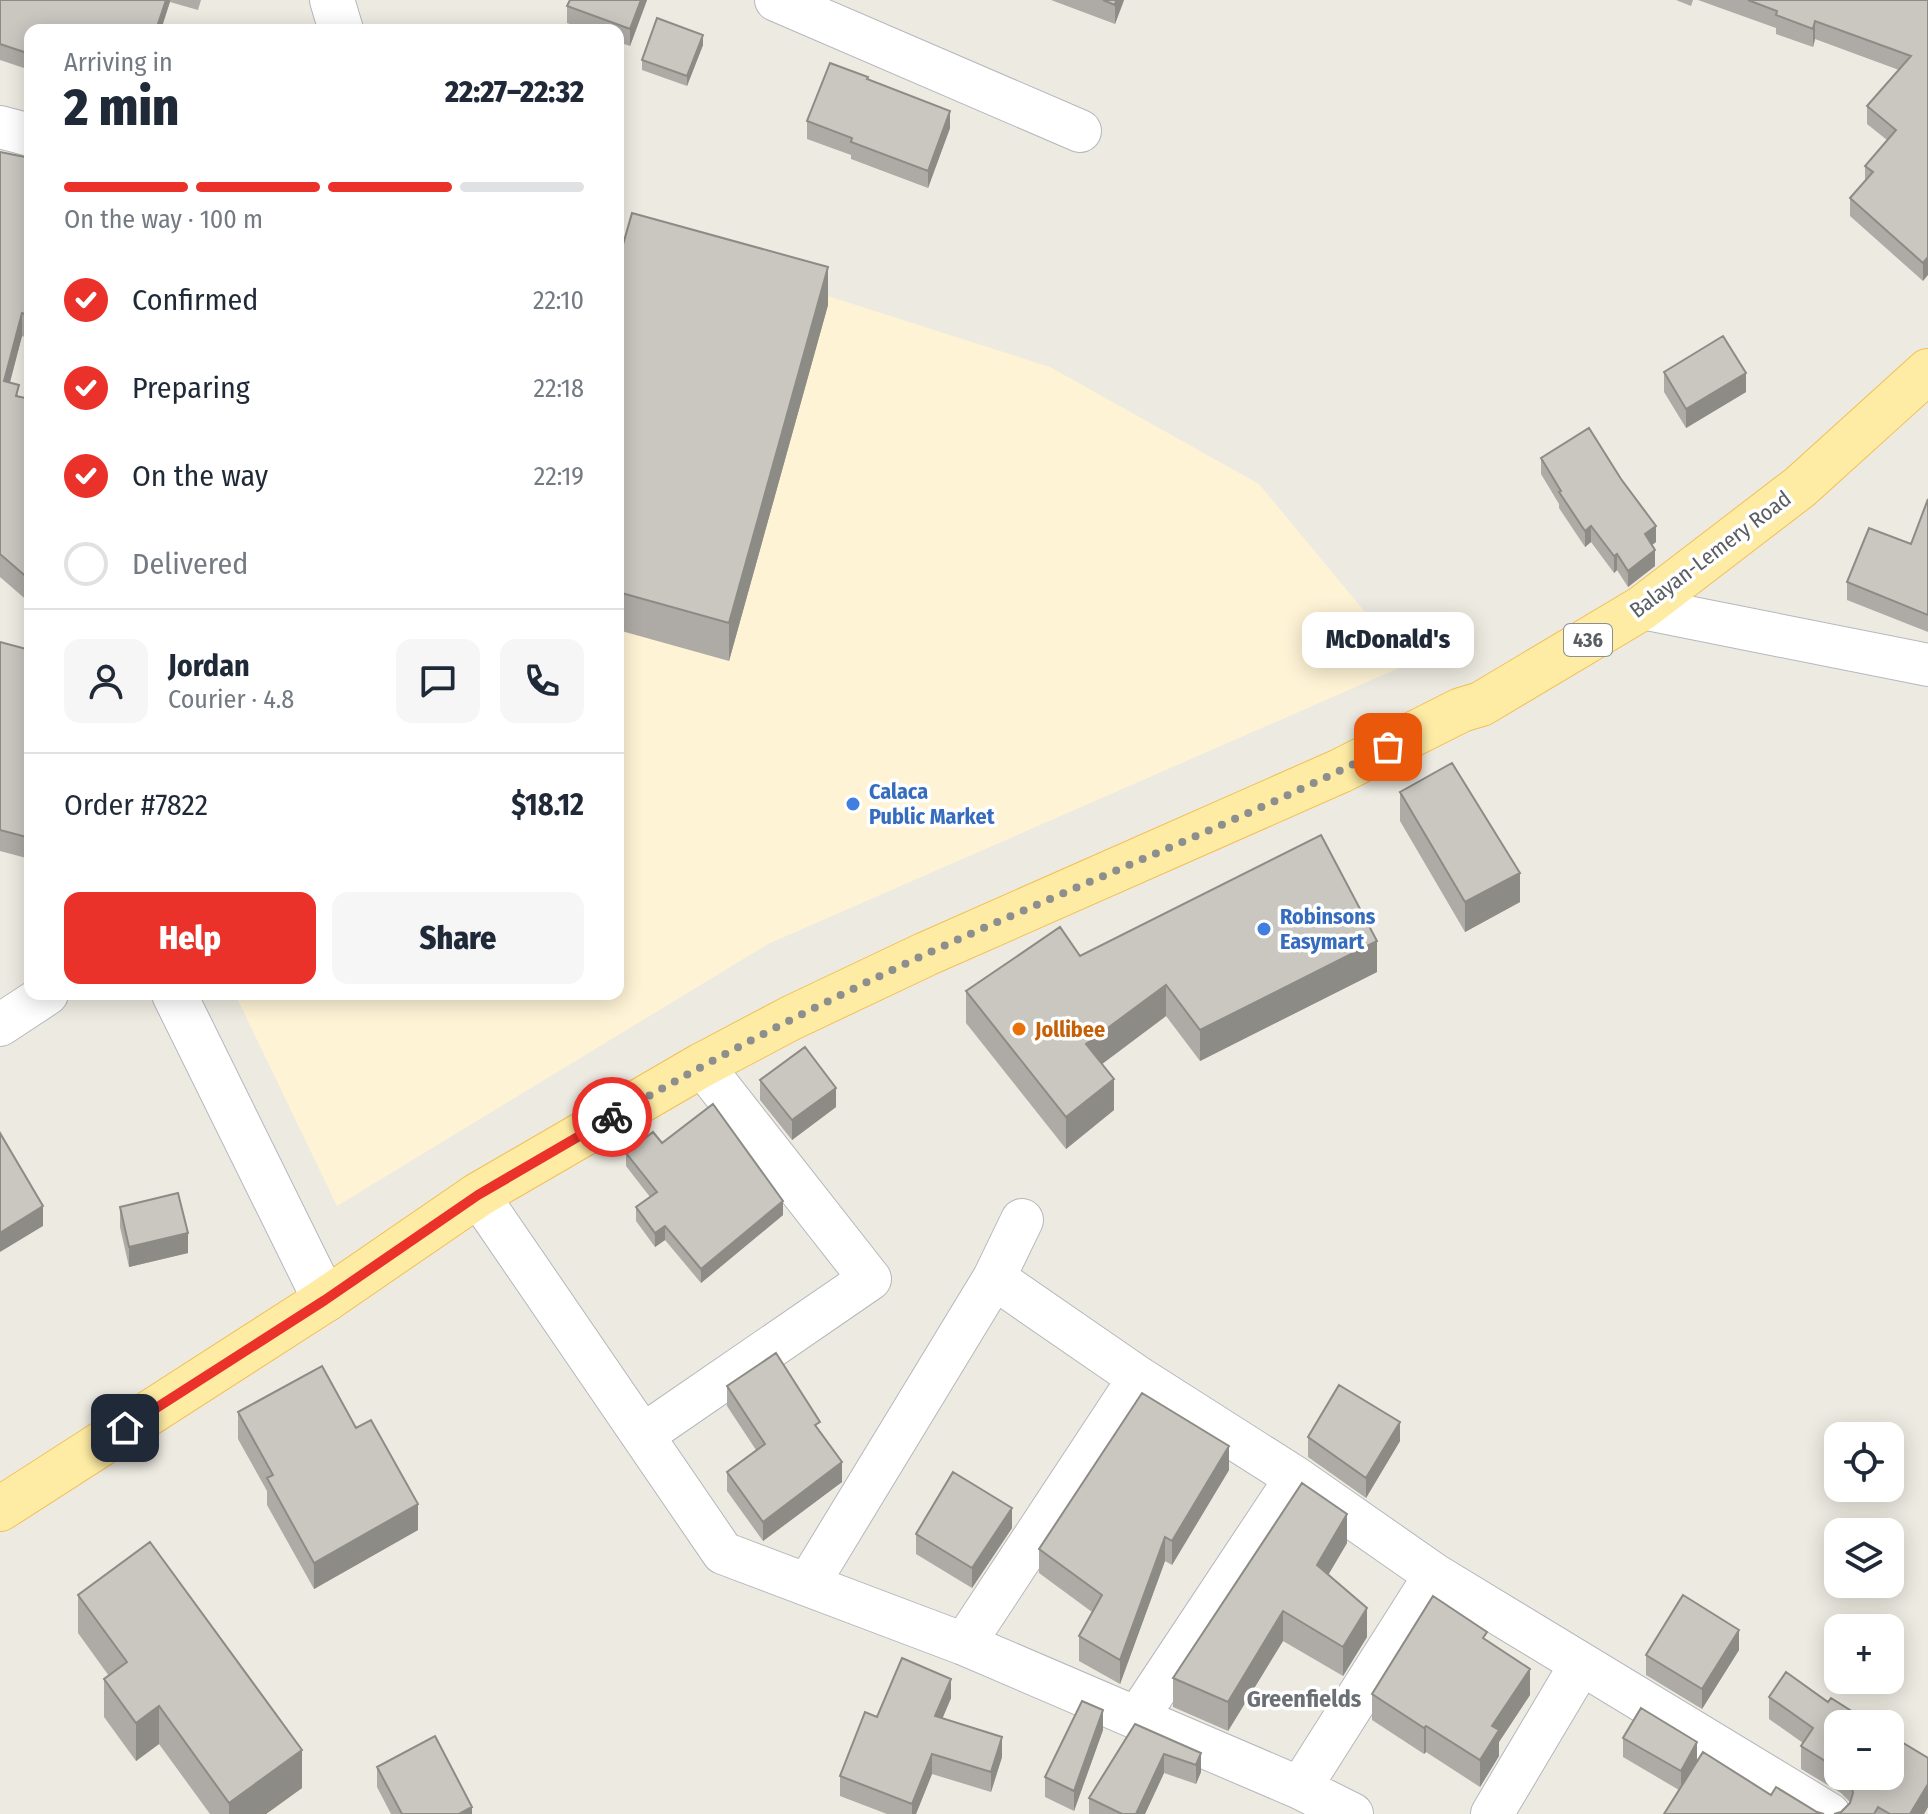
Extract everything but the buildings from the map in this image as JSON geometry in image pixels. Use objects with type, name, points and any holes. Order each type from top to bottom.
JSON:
[{"type":"main road","name":"Balayan-Lemery Road","points":[[0,1509],[325,1300],[478,1195],[702,1065],[791,1018],[926,954],[1243,815],[1340,771],[1461,710],[1481,704],[1642,608],[1800,487],[1928,371]]},
{"type":"street","points":[[332,0],[339,24]]},
{"type":"street","points":[[776,0],[1080,131]]},
{"type":"street","points":[[0,127],[24,133]]},
{"type":"street","points":[[1642,608],[1928,665]]},
{"type":"street","points":[[0,1025],[38,1000]]},
{"type":"street","points":[[177,1000],[325,1300]]},
{"type":"street","points":[[643,1435],[870,1279],[702,1065]]},
{"type":"street","points":[[478,1195],[723,1553],[964,1644],[1300,1788],[1352,1814]]},
{"type":"street","points":[[808,1584],[994,1278],[1022,1220]]},
{"type":"street","points":[[994,1278],[1139,1378],[1296,1478],[1435,1575],[1829,1814]]},
{"type":"street","points":[[964,1644],[1139,1378]]},
{"type":"street","points":[[1137,1718],[1296,1478]]},
{"type":"street","points":[[1300,1788],[1435,1575]]},
{"type":"street","points":[[1492,1814],[1581,1664]]},
{"type":"shaded area","name":"Calaca Public Market","points":[[624,231],[1050,367],[1259,484],[1408,664],[768,944],[337,1206],[238,1000],[624,1000]]},
{"type":"way so far","points":[[612,1117],[791,1018],[926,954],[1201,834],[1388,747]]},
{"type":"place","name":"McDonald's","points":[[1388,747]]},
{"type":"place","name":"Calaca Public Market","points":[[853,804]]},
{"type":"place","name":"Robinsons Easymart","points":[[1264,929]]},
{"type":"place","name":"Jollibee","points":[[1019,1029]]},
{"type":"district","name":"Greenfields","points":[[1304,1699]]},
{"type":"route","points":[[125,1428],[325,1300],[478,1195],[612,1117]]}]
